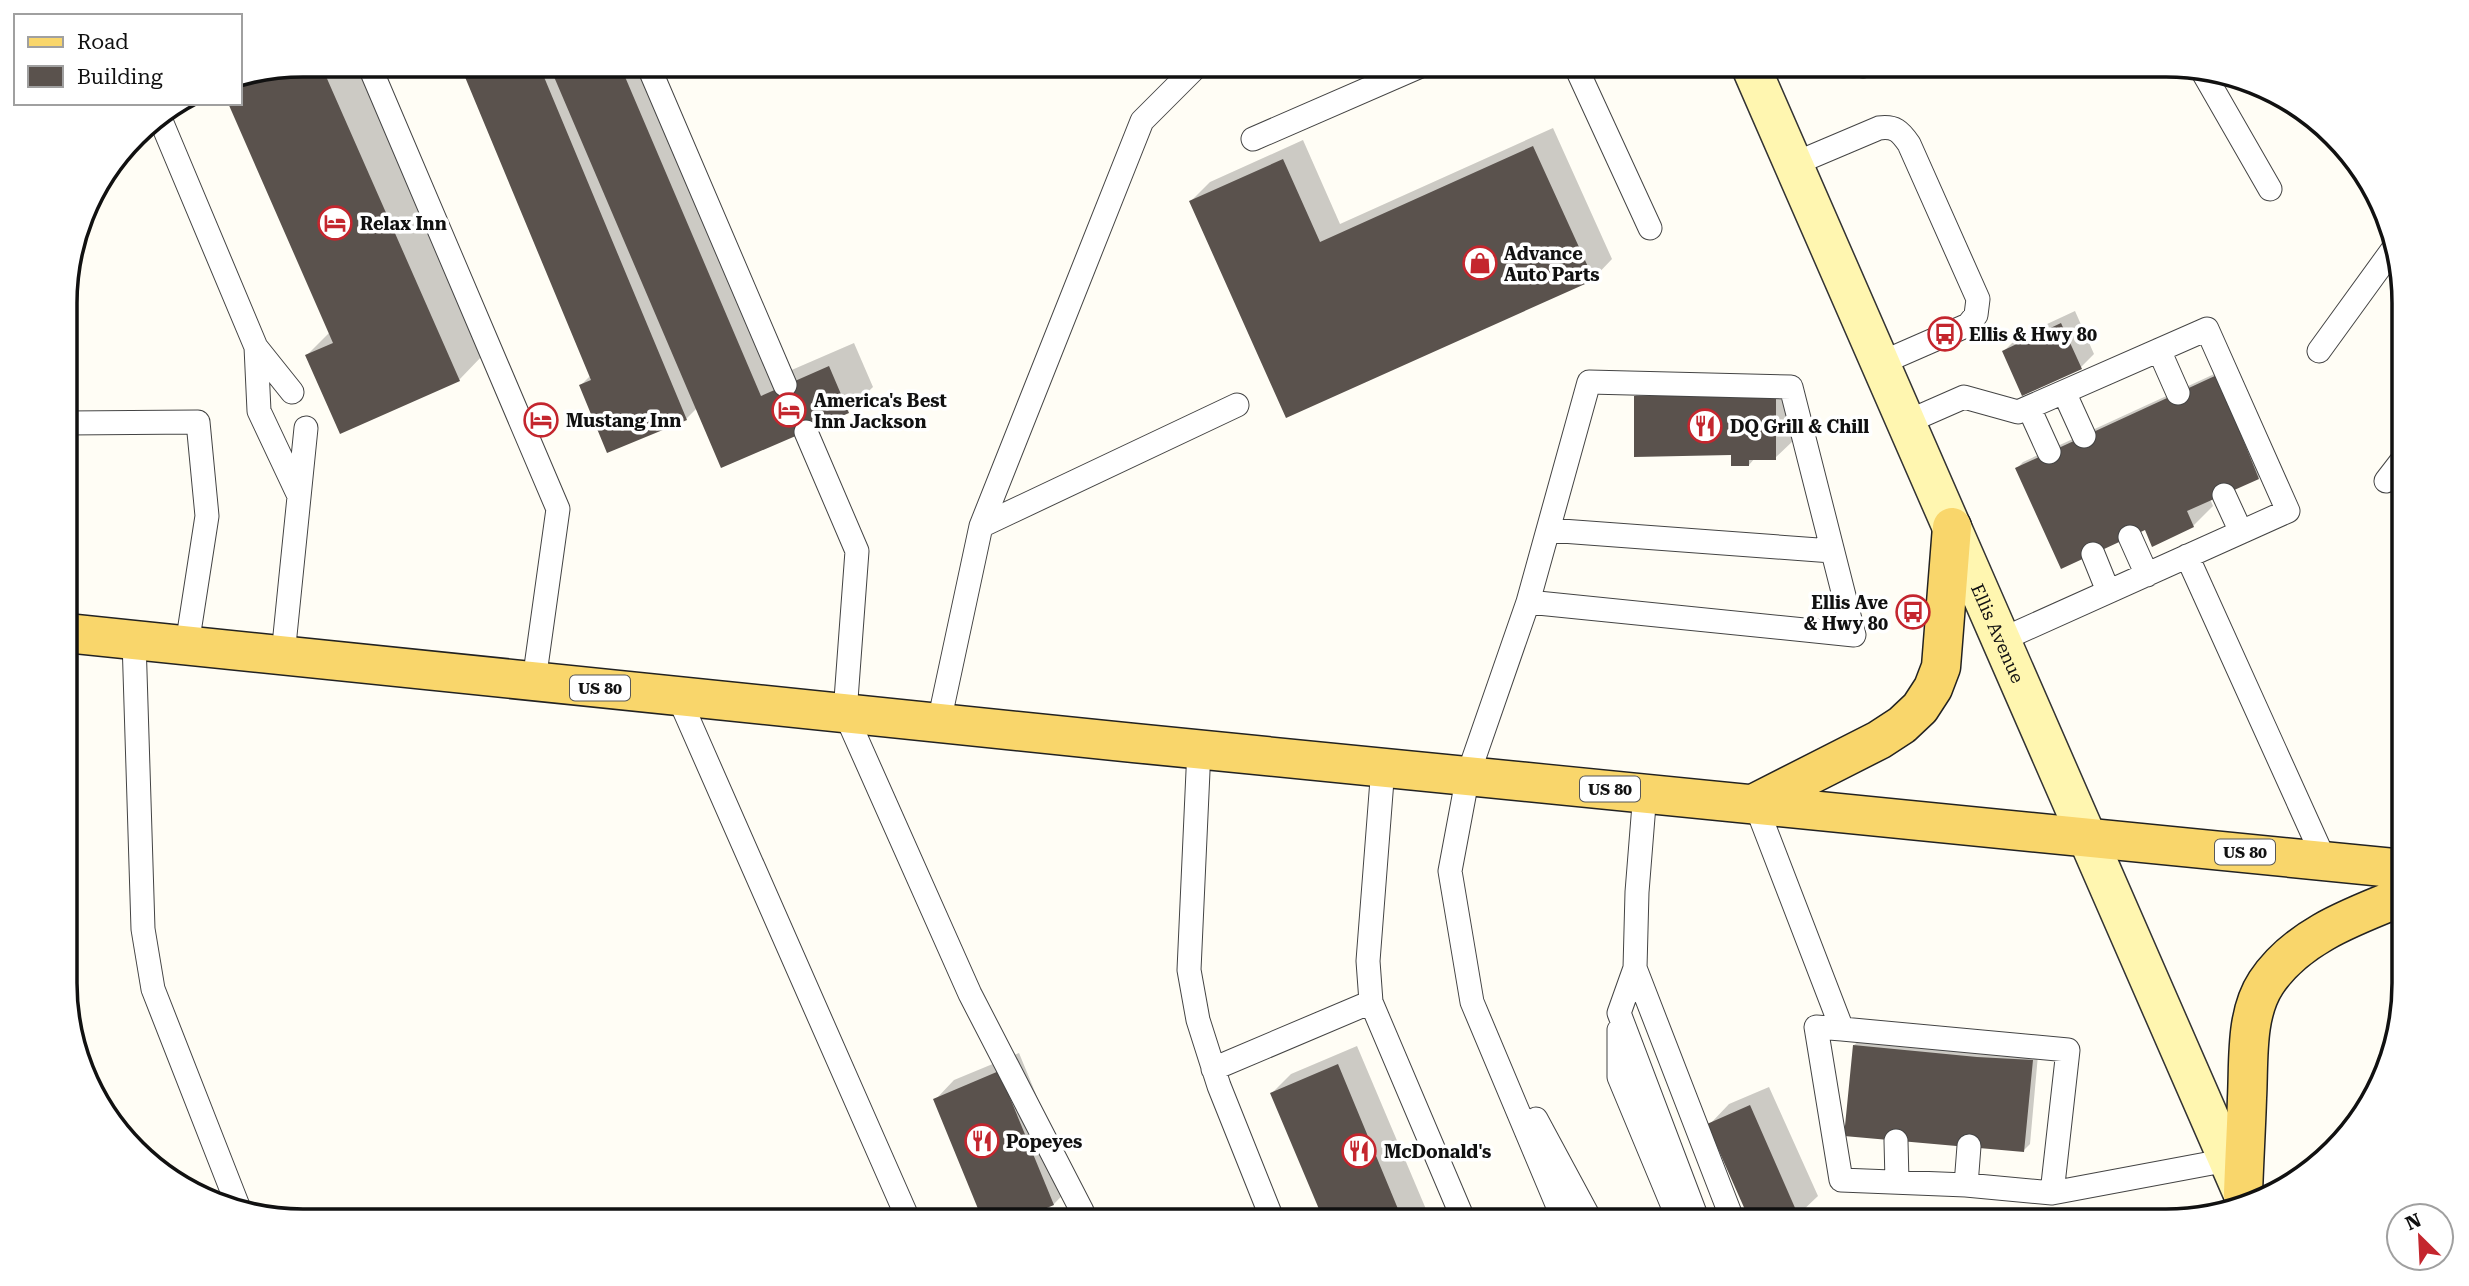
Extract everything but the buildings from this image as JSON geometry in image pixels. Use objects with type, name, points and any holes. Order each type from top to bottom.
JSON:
[{"type":"main road","name":"Ellis Avenue","points":[[1755,77],[2243,1195]]},
{"type":"main road","points":[[1755,803],[1879,740],[1902,725],[1920,708],[1933,688],[1941,667],[1952,527]]},
{"type":"main road","name":"US 80","points":[[77,634],[2392,868]]},
{"type":"main road","points":[[2244,1195],[2250,1040],[2255,1009],[2266,984],[2286,960],[2313,938],[2345,920],[2392,900]]},
{"type":"lane","points":[[374,77],[558,509],[534,681]]},
{"type":"lane","points":[[653,77],[785,385]]},
{"type":"lane","points":[[939,722],[981,526],[1142,121],[1186,77]]},
{"type":"lane","points":[[1254,139],[1396,77]]},
{"type":"lane","points":[[1581,77],[1650,228]]},
{"type":"lane","points":[[2208,81],[2270,189]]},
{"type":"lane","points":[[163,126],[256,347],[292,392]]},
{"type":"lane","points":[[1794,164],[1879,128],[1893,127],[1901,132],[1909,144],[1978,299],[1976,315],[1968,325],[1881,363]]},
{"type":"lane","points":[[2319,351],[2387,258]]},
{"type":"lane","points":[[1907,422],[1964,397],[2018,412],[2207,329],[2288,511],[2001,640]]},
{"type":"lane","points":[[256,347],[259,411],[299,496]]},
{"type":"lane","points":[[2159,350],[2178,393]]},
{"type":"lane","points":[[1528,602],[1853,635],[1791,387],[1589,382],[1528,602],[1468,775],[1450,871],[1472,1002],[1559,1209]]},
{"type":"lane","points":[[2064,392],[2084,436]]},
{"type":"lane","points":[[981,526],[1237,405]]},
{"type":"lane","points":[[2029,408],[2049,452]]},
{"type":"lane","points":[[77,423],[198,422],[207,516],[187,645]]},
{"type":"lane","points":[[284,655],[306,428]]},
{"type":"lane","points":[[806,432],[857,551],[845,713],[970,994],[1081,1209]]},
{"type":"lane","points":[[2386,481],[2392,473]]},
{"type":"lane","points":[[2224,495],[2241,532]]},
{"type":"lane","points":[[1548,530],[1832,551]]},
{"type":"lane","points":[[2130,537],[2147,575]]},
{"type":"lane","points":[[2093,554],[2108,591]]},
{"type":"lane","points":[[2188,556],[2325,861]]},
{"type":"lane","points":[[134,640],[143,929],[153,989],[235,1198]]},
{"type":"lane","points":[[678,696],[904,1209]]},
{"type":"lane","points":[[1199,749],[1189,970],[1198,1020],[1213,1069],[1268,1209]]},
{"type":"lane","points":[[1383,767],[1368,961],[1371,1002],[1459,1209]]},
{"type":"lane","points":[[1644,792],[1635,968],[1619,1013],[1619,1077],[1674,1209]]},
{"type":"lane","points":[[1755,803],[1842,1029]]},
{"type":"lane","points":[[1635,968],[1728,1209]]},
{"type":"lane","points":[[1213,1069],[1371,1002]]},
{"type":"lane","points":[[1619,1013],[1693,1209]]},
{"type":"lane","points":[[2052,1193],[2067,1050],[1978,1049],[1904,1042],[1842,1029],[1816,1027],[1841,1180],[1966,1185],[2052,1193],[2228,1160]]},
{"type":"lane","points":[[1495,1054],[1534,1115],[1585,1209]]},
{"type":"lane","points":[[1896,1141],[1897,1181]]},
{"type":"lane","points":[[1966,1185],[1969,1146]]},
{"type":"place","name":"Relax Inn","points":[[335,223]]},
{"type":"place","name":"Advance Auto Parts","points":[[1480,263]]},
{"type":"place","name":"Ellis & Hwy 80","points":[[1945,334]]},
{"type":"place","name":"America's Best Inn Jackson","points":[[789,410]]},
{"type":"place","name":"Mustang Inn","points":[[541,420]]},
{"type":"place","name":"DQ Grill & Chill","points":[[1705,426]]},
{"type":"place","name":"Ellis Ave & Hwy 80","points":[[1913,612]]},
{"type":"place","name":"Popeyes","points":[[982,1141]]},
{"type":"place","name":"McDonald's","points":[[1359,1151]]}]
